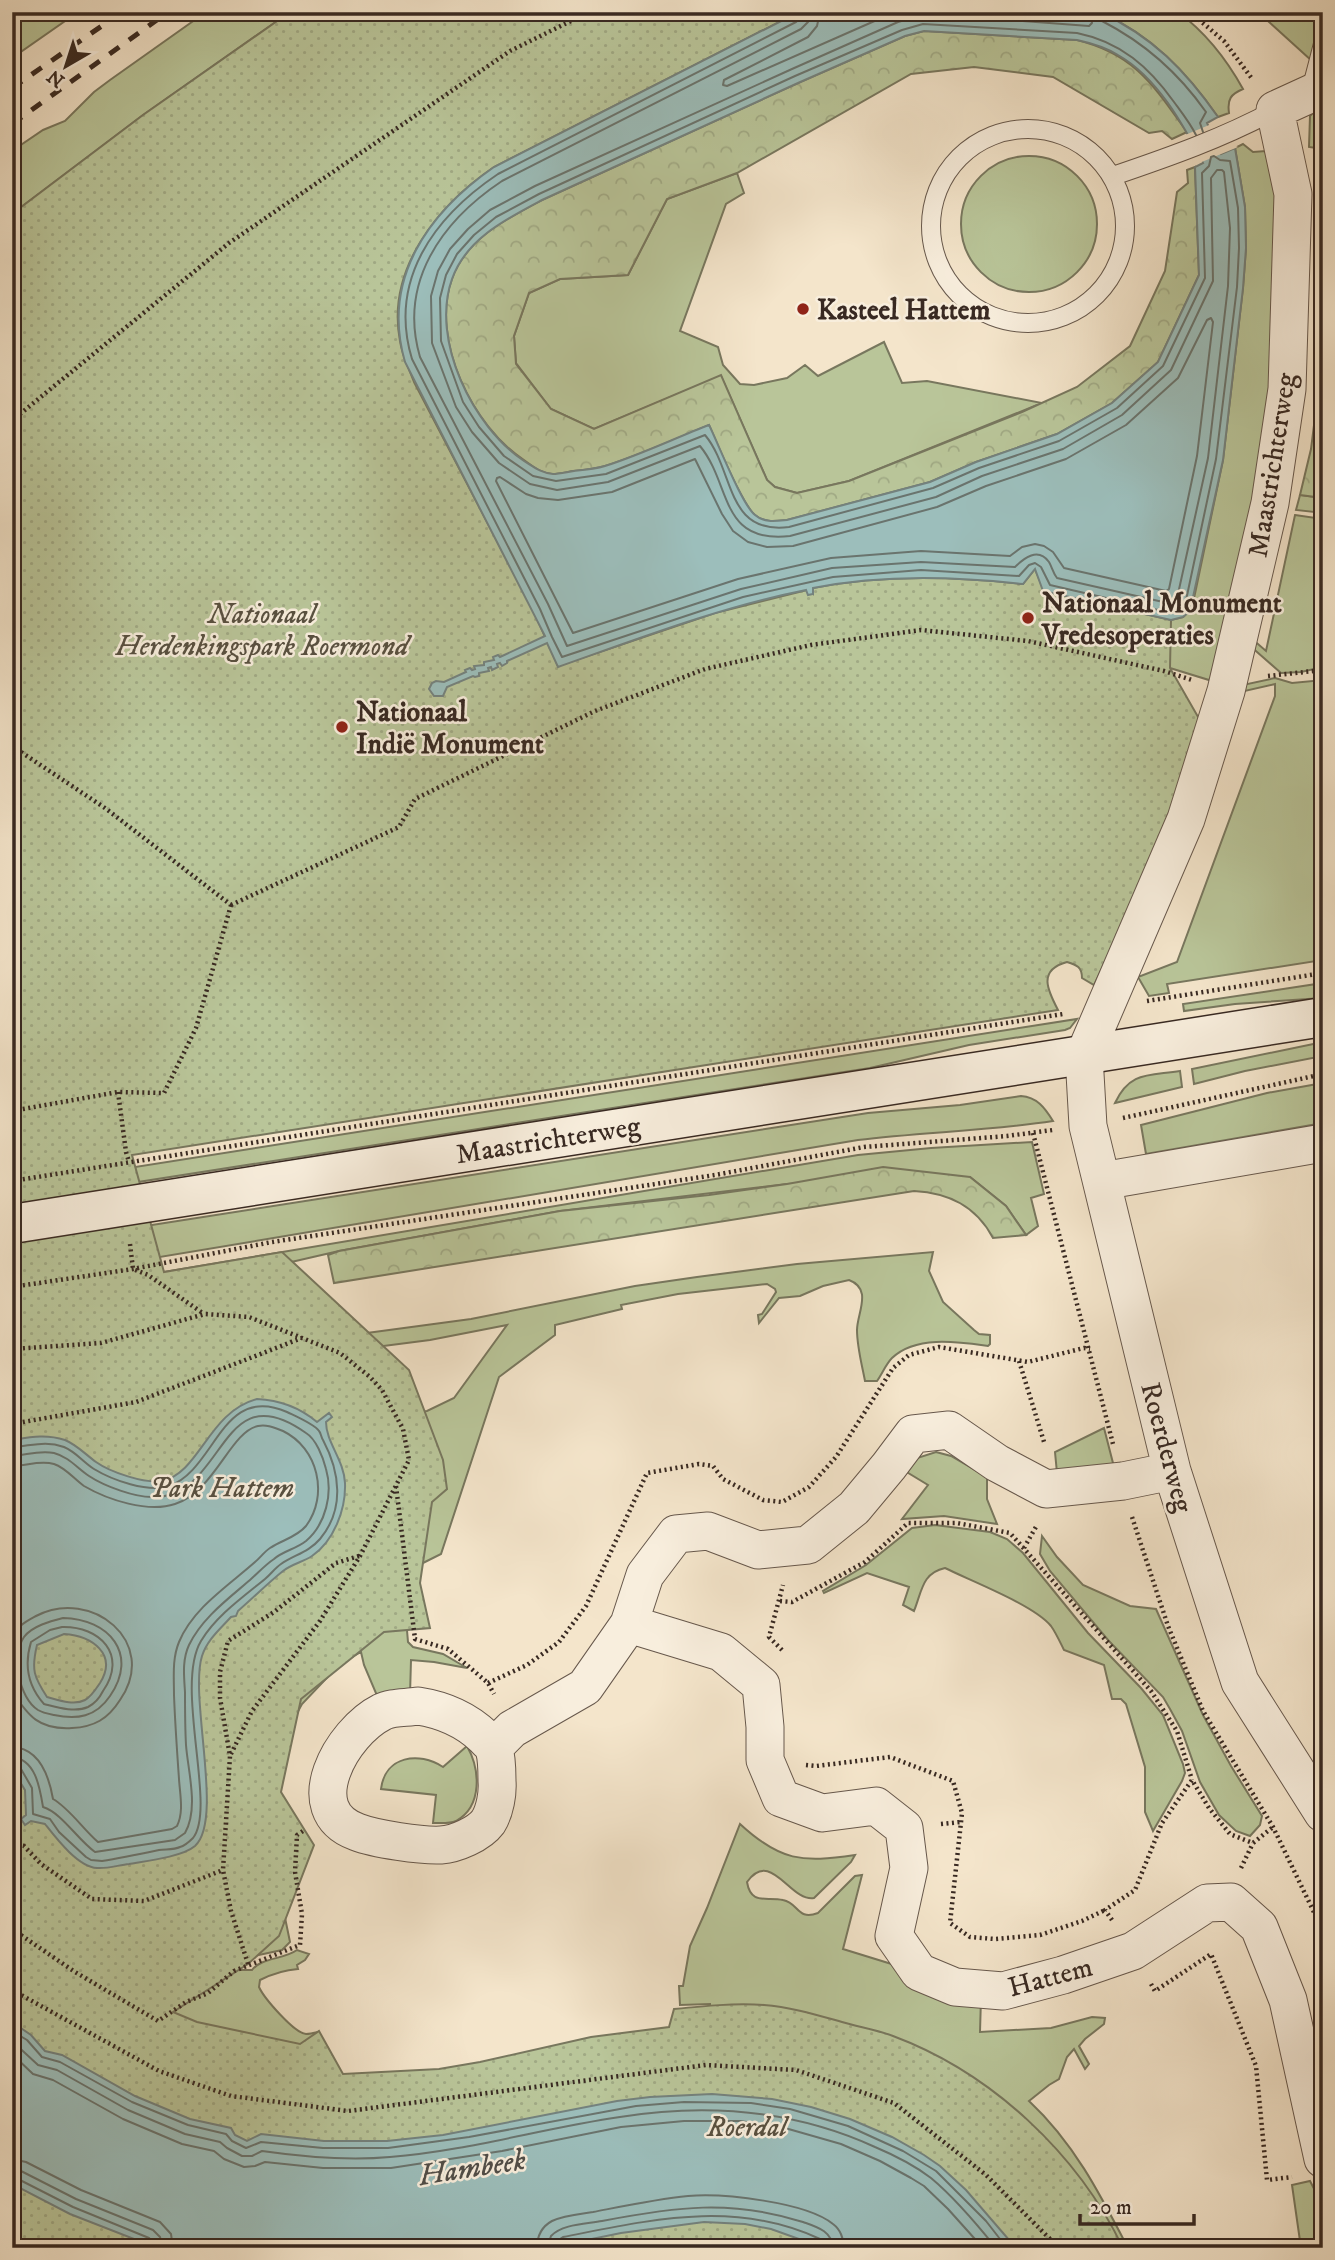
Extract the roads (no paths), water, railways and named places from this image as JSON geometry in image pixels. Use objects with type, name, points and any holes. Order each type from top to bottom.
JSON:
[{"type":"main road","name":"Maastrichterweg","points":[[12,1224],[1323,1017]]},
{"type":"street","points":[[1275,110],[1316,91]]},
{"type":"street","name":"Maastrichterweg","points":[[1084,1056],[1186,819],[1226,691],[1270,503],[1287,389],[1293,194],[1275,110]]},
{"type":"street","name":"Roerderweg","points":[[1084,1056],[1088,1126],[1172,1471],[1240,1682],[1323,1813]]},
{"type":"street","points":[[1102,1181],[1323,1143]]},
{"type":"street","points":[[503,1738],[495,1805],[488,1822],[458,1841],[442,1845],[384,1839],[358,1833],[343,1825],[333,1811],[328,1778],[336,1759],[355,1732],[383,1711],[418,1706],[434,1708],[455,1715],[476,1730],[503,1738],[585,1687],[629,1624],[645,1575],[676,1534],[708,1531],[758,1550],[808,1545],[854,1508],[913,1434],[949,1430],[997,1463],[1046,1489],[1122,1481],[1172,1471]]},
{"type":"street","name":"Hattem","points":[[629,1624],[720,1652],[761,1685],[765,1760],[781,1798],[822,1812],[876,1806],[904,1828],[909,1868],[894,1936],[919,1972],[955,1987],[1003,1991],[1063,1975],[1133,1951],[1207,1903],[1231,1902],[1259,1927],[1288,2000],[1309,2168]]},
{"type":"lane","points":[[1316,91],[1323,44]]},
{"type":"lane","points":[[1113,176],[1178,154],[1275,110]]},
{"type":"lane","points":[[1037,128],[1067,136],[1093,152],[1113,176],[1125,208],[1125,242],[1114,274],[1092,300],[1063,317],[1030,324],[996,318],[967,302],[944,277],[933,248],[930,218],[937,188],[954,161],[978,142],[1006,130],[1037,128]]},
{"type":"water","points":[[805,12],[1100,12],[1136,32],[1166,56],[1193,84],[1218,117],[1207,123],[1221,154],[1235,148],[1245,207],[1246,248],[1223,460],[1190,611],[1183,617],[1171,620],[1043,591],[1035,569],[1023,584],[944,578],[865,580],[813,588],[813,594],[808,595],[806,590],[743,605],[558,667],[547,643],[507,661],[502,666],[497,664],[498,667],[492,670],[491,667],[488,668],[489,671],[479,673],[479,676],[447,687],[443,696],[434,696],[429,689],[432,683],[444,682],[466,672],[465,670],[475,669],[474,666],[494,660],[493,657],[500,657],[545,636],[405,362],[399,332],[400,303],[405,276],[416,251],[449,205],[494,167],[793,15]],"holes":[[[924,31],[1077,40],[1113,52],[1145,76],[1178,117],[1203,163],[1195,167],[1199,275],[1158,362],[1112,403],[1057,434],[976,462],[930,482],[787,520],[774,521],[759,518],[750,509],[709,425],[605,466],[553,474],[534,467],[505,446],[473,405],[452,354],[447,328],[447,303],[452,279],[458,265],[477,241],[515,215],[542,200],[905,36]]]},
{"type":"water","points":[[257,1399],[274,1401],[296,1408],[317,1422],[329,1413],[332,1417],[326,1422],[327,1429],[342,1467],[345,1483],[341,1514],[320,1550],[272,1580],[238,1611],[236,1616],[231,1617],[204,1650],[199,1675],[207,1786],[206,1811],[203,1832],[195,1846],[182,1853],[154,1860],[105,1868],[90,1866],[68,1851],[45,1824],[31,1821],[25,1825],[21,1819],[26,1815],[25,1790],[12,1769],[12,1440],[32,1437],[58,1438],[77,1447],[110,1470],[137,1479],[162,1481],[175,1476],[186,1467],[215,1429],[240,1406]],"holes":[[[64,1634],[74,1635],[99,1648],[106,1663],[105,1673],[95,1690],[81,1702],[47,1697],[35,1673],[37,1645]]]},
{"type":"water","name":"Hambeek","points":[[12,2022],[31,2035],[45,2051],[62,2055],[135,2096],[190,2119],[231,2128],[235,2135],[247,2141],[261,2134],[324,2141],[387,2141],[443,2135],[650,2097],[712,2094],[772,2099],[811,2107],[850,2119],[892,2137],[940,2166],[966,2190],[1016,2248],[824,2248],[771,2229],[745,2224],[704,2222],[621,2233],[548,2248],[157,2248],[70,2214],[12,2184]]},
{"type":"railway","points":[[12,88],[122,12]]},
{"type":"railway","points":[[12,124],[168,12]]},
{"type":"place","name":"Kasteel Hattem","points":[[803,309]]},
{"type":"place","name":"Nationaal Monument Vredesoperaties","points":[[1028,618]]},
{"type":"place","name":"Nationaal Indië Monument","points":[[342,727]]},
{"type":"park label","name":"Nationaal Herdenkingspark Roermond","points":[[262,629]]},
{"type":"park label","name":"Park Hattem","points":[[222,1487]]},
{"type":"park label","name":"Roerdal","points":[[747,2126]]}]
